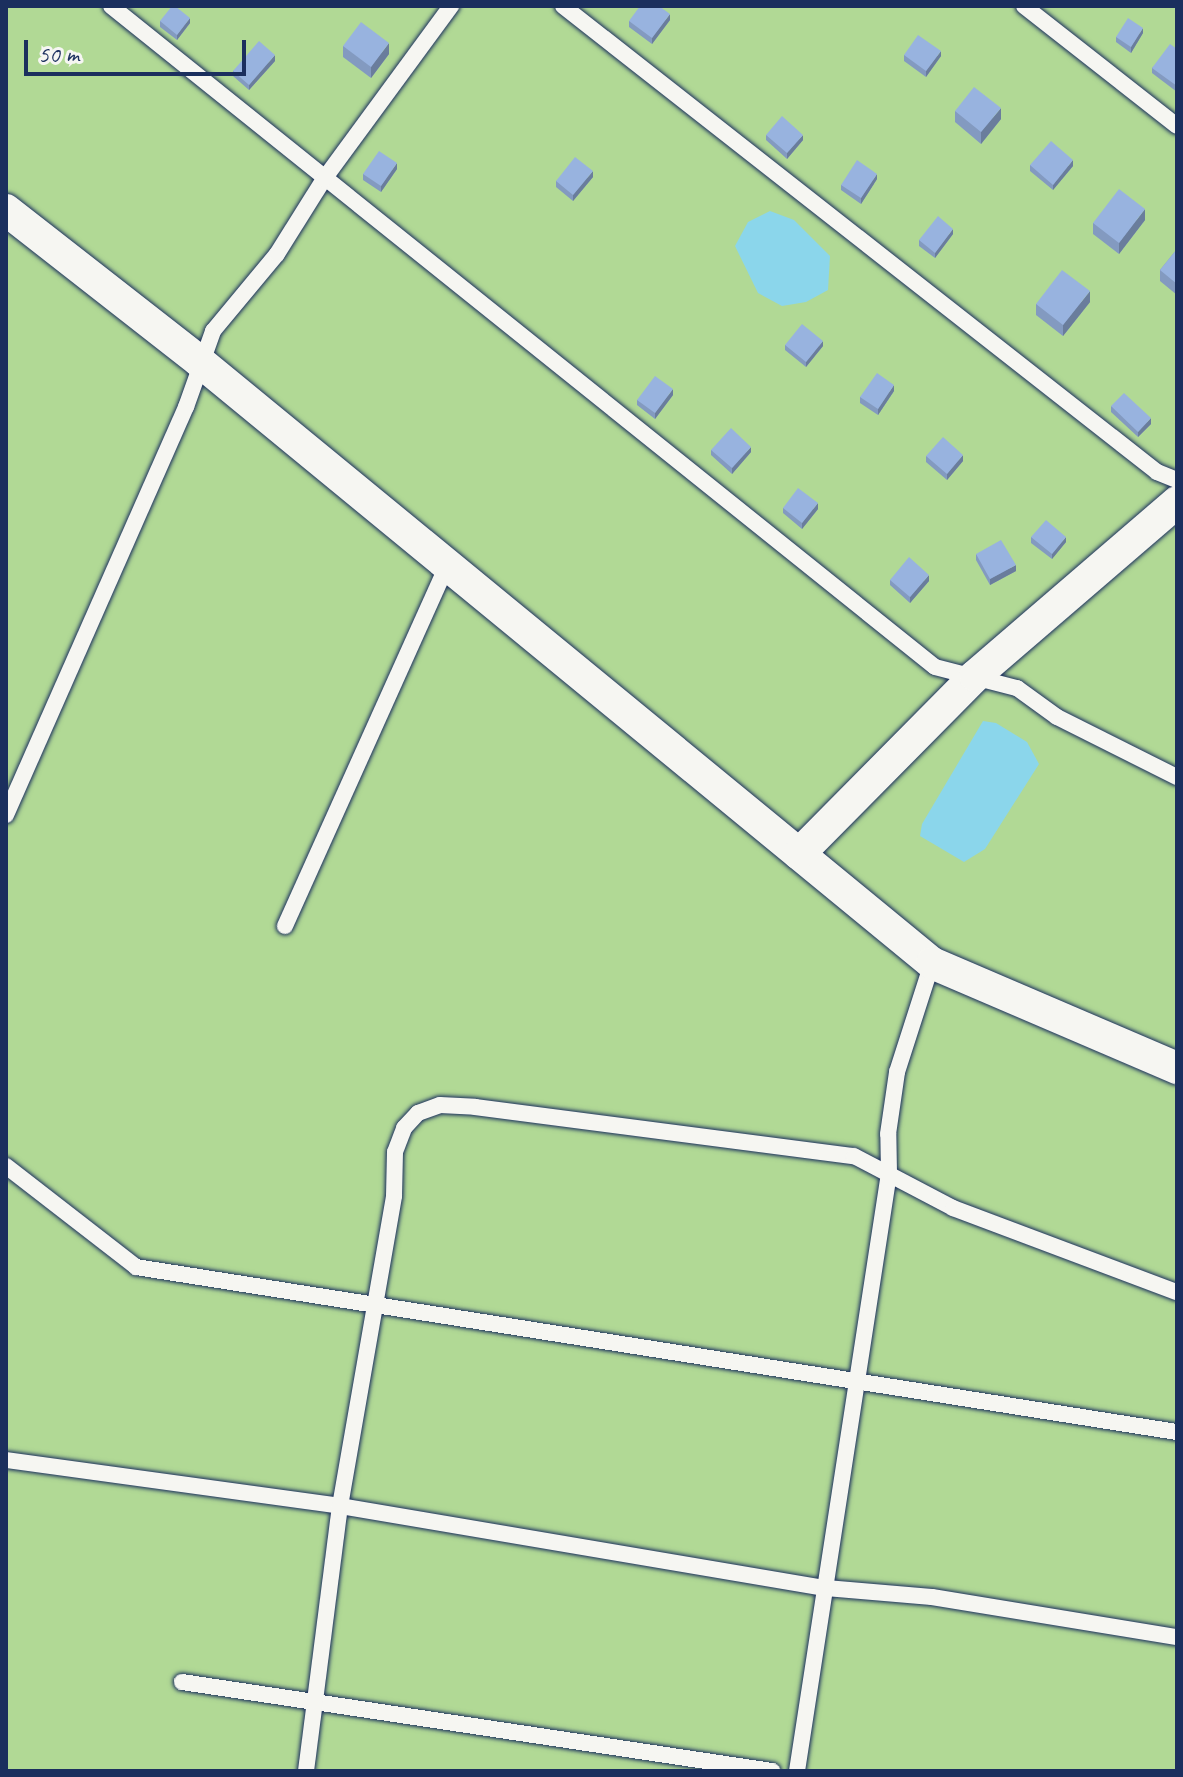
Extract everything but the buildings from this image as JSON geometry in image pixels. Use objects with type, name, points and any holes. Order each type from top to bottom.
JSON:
[{"type":"street","points":[[6,210],[199,361],[932,963],[1177,1068]]},
{"type":"street","points":[[799,854],[975,676],[1177,502]]},
{"type":"lane","points":[[111,6],[935,667],[1017,688],[1057,717],[1177,777]]},
{"type":"lane","points":[[6,815],[186,407],[199,361],[213,331],[277,254],[324,179],[451,6]]},
{"type":"lane","points":[[563,6],[1157,472],[1177,480]]},
{"type":"lane","points":[[1024,6],[1177,126]]},
{"type":"lane","points":[[285,926],[447,565]]},
{"type":"lane","points":[[797,1771],[826,1588],[853,1385],[889,1173],[888,1134],[897,1072],[932,963]]},
{"type":"lane","points":[[306,1771],[340,1506],[394,1196],[395,1152],[404,1128],[418,1113],[440,1105],[854,1156],[953,1208],[1177,1292]]},
{"type":"lane","points":[[6,1166],[136,1267],[853,1385],[1177,1432]]},
{"type":"lane","points":[[6,1460],[340,1506],[826,1588],[932,1597],[1177,1637]]},
{"type":"lane","points":[[182,1682],[315,1699],[772,1771]]},
{"type":"green space","points":[[6,6],[1177,6],[1177,1771],[6,1771]]},
{"type":"water","points":[[770,211],[794,220],[830,256],[828,290],[806,302],[782,306],[758,293],[735,246],[748,222]]},
{"type":"water","points":[[983,721],[996,723],[1027,742],[1039,764],[985,849],[964,862],[920,836],[922,824]]}]
